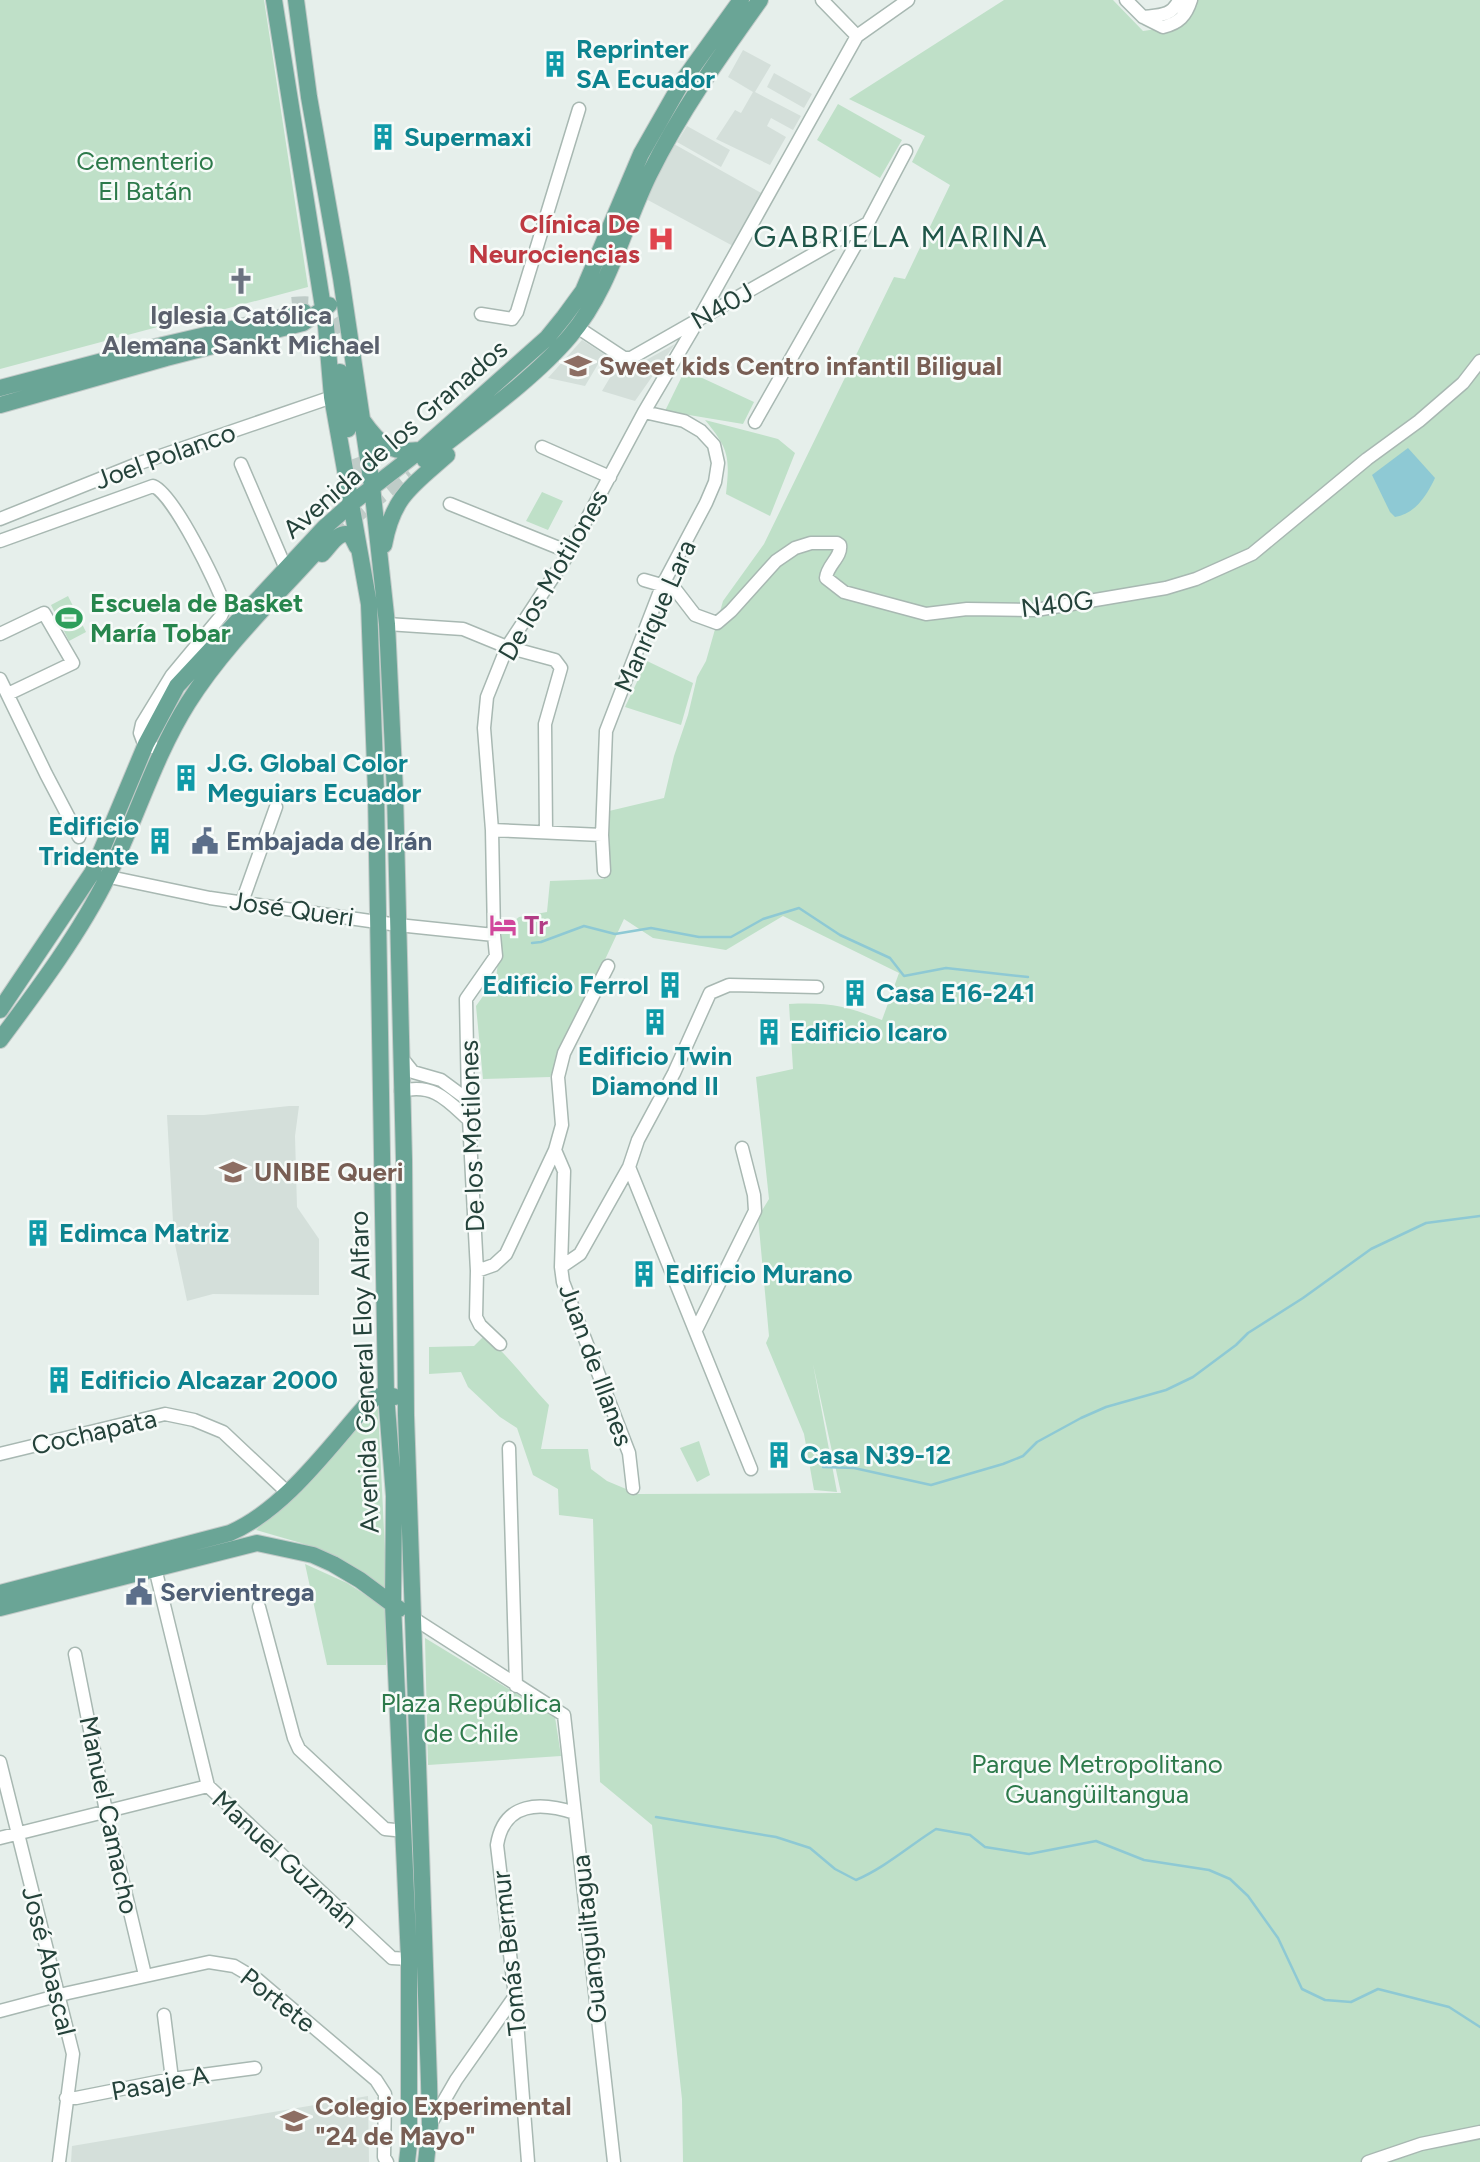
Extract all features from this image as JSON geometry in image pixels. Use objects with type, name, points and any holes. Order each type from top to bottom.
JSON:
[{"type":"main road","name":"Avenida General Eloy Alfaro","points":[[274,0],[326,326],[332,397],[369,604],[376,793],[386,1394],[394,1496],[393,1605],[409,1959],[407,2162]]},
{"type":"main road","name":"Avenida General Eloy Alfaro","points":[[296,0],[309,97],[341,278],[370,469],[387,624],[395,792],[404,1160],[406,1415],[411,1495],[429,2082],[430,2125],[426,2162]]},
{"type":"main road","name":"Avenida de los Granados","points":[[0,1040],[50,972],[187,705],[214,665],[237,640],[256,628],[352,503],[422,449],[547,338],[583,291],[641,154],[682,82],[741,0]]},
{"type":"main road","name":"Avenida de los Granados","points":[[410,472],[500,400],[574,331],[603,286],[648,178],[670,133],[760,0]]},
{"type":"main road","points":[[289,100],[309,97]]},
{"type":"main road","points":[[0,405],[303,323],[338,295],[341,278]]},
{"type":"main road","points":[[163,345],[175,336],[292,305]]},
{"type":"main road","points":[[0,388],[163,345],[323,309]]},
{"type":"main road","points":[[326,326],[335,345],[353,458]]},
{"type":"main road","points":[[382,569],[388,526],[406,489],[554,363],[564,353],[574,331]]},
{"type":"main road","points":[[343,340],[360,447],[370,469]]},
{"type":"main road","points":[[362,420],[375,438],[391,449],[406,452],[422,449]]},
{"type":"main road","points":[[332,532],[350,534],[362,555]]},
{"type":"main road","name":"Avenida de los Granados","points":[[0,1010],[70,909],[100,875],[146,744],[177,686],[286,569],[332,532]]},
{"type":"main road","points":[[376,793],[385,801],[395,792]]},
{"type":"main road","points":[[0,1608],[155,1568],[231,1541],[288,1493],[376,1396],[386,1394],[397,1397],[406,1415]]},
{"type":"main road","points":[[251,1524],[252,1538],[257,1543]]},
{"type":"main road","points":[[0,1593],[231,1541],[257,1543],[313,1555],[360,1580],[413,1618]]},
{"type":"street","points":[[822,0],[857,36]]},
{"type":"street","points":[[1126,0],[1143,17],[1163,27],[1177,23],[1185,15],[1191,0]]},
{"type":"street","points":[[1143,17],[1166,15],[1175,8],[1179,0]]},
{"type":"street","name":"De los Motilones","points":[[500,1345],[480,1325],[476,1317],[477,1271],[468,1100],[466,999],[496,956],[492,830],[484,728],[487,697],[507,647],[569,552],[644,412],[857,36],[904,1]]},
{"type":"street","points":[[481,314],[512,319],[517,312],[579,109]]},
{"type":"street","points":[[755,422],[906,151]]},
{"type":"street","name":"N40J","points":[[574,331],[628,359],[868,223]]},
{"type":"street","name":"N40G","points":[[662,586],[675,589],[695,615],[717,623],[776,561],[794,548],[811,543],[837,543],[840,545],[840,552],[828,569],[827,580],[844,592],[926,614],[967,609],[1036,610],[1166,588],[1196,579],[1252,554],[1367,459],[1419,421],[1463,383],[1480,360]]},
{"type":"street","name":"Joel Polanco","points":[[0,519],[137,464],[332,397]]},
{"type":"street","name":"Manrique Lara","points":[[604,871],[602,835],[606,731],[662,586],[706,503],[715,481],[718,463],[714,445],[701,431],[684,421],[644,412]]},
{"type":"street","points":[[542,447],[610,477]]},
{"type":"street","points":[[241,464],[286,569]]},
{"type":"street","points":[[0,541],[153,486],[166,496],[189,533],[225,607],[221,616],[172,675],[141,728],[140,733],[146,744],[163,751]]},
{"type":"street","points":[[450,504],[569,552]]},
{"type":"street","points":[[644,580],[662,586]]},
{"type":"street","points":[[0,634],[44,613],[73,663],[8,694]]},
{"type":"street","points":[[387,624],[463,629],[507,647],[555,660],[561,668],[545,724],[546,832]]},
{"type":"street","points":[[0,678],[79,838]]},
{"type":"street","points":[[242,902],[276,807]]},
{"type":"street","points":[[492,830],[602,835]]},
{"type":"street","name":"José Queri","points":[[100,875],[242,902],[398,925],[494,935]]},
{"type":"street","name":"Juan de Illanes","points":[[608,966],[564,1053],[558,1077],[562,1125],[555,1150],[564,1171],[561,1267],[563,1282],[629,1453],[633,1488]]},
{"type":"street","points":[[561,1267],[580,1254],[629,1167],[638,1140],[674,1073],[710,993],[729,985],[817,987]]},
{"type":"street","points":[[401,1057],[413,1072],[441,1080],[468,1100]]},
{"type":"street","points":[[401,1091],[414,1088],[434,1091],[469,1120]]},
{"type":"street","points":[[696,1330],[755,1212],[754,1195],[741,1148]]},
{"type":"street","points":[[477,1271],[494,1265],[506,1254],[555,1150]]},
{"type":"street","points":[[629,1167],[751,1469]]},
{"type":"street","name":"Cochapata","points":[[0,1454],[165,1414],[194,1420],[223,1432],[288,1493]]},
{"type":"street","points":[[509,1448],[516,1686]]},
{"type":"street","name":"Manuel Guzmán","points":[[155,1568],[208,1786],[391,1958],[409,1959]]},
{"type":"street","points":[[258,1607],[299,1749],[385,1829],[404,1831]]},
{"type":"street","points":[[413,1618],[516,1686]]},
{"type":"street","name":"Manuel Camacho","points":[[75,1654],[106,1811],[145,1975]]},
{"type":"street","name":"Guanguiltagua","points":[[516,1686],[564,1715],[614,2162]]},
{"type":"street","name":"José Abascal","points":[[0,1762],[73,2054],[59,2162]]},
{"type":"street","points":[[0,1838],[208,1786]]},
{"type":"street","name":"Tomás Bermur","points":[[528,2162],[515,1996],[498,1835],[514,1814],[527,1807],[553,1806],[575,1813]]},
{"type":"street","name":"Portete","points":[[0,2011],[59,1995],[209,1962],[234,1966],[258,1980],[376,2080],[385,2094],[384,2157],[387,2162]]},
{"type":"street","points":[[430,2125],[456,2080],[515,1996]]},
{"type":"street","points":[[164,2015],[172,2079]]},
{"type":"street","name":"Pasaje A","points":[[66,2098],[172,2079],[255,2068]]},
{"type":"street","points":[[429,2082],[438,2086],[449,2085],[456,2080]]},
{"type":"street","points":[[1368,2162],[1421,2144],[1480,2132]]},
{"type":"shaded area","points":[[743,50],[771,65],[755,92],[801,116],[793,130],[771,118],[767,126],[786,137],[770,165],[716,139],[735,110],[741,113],[753,92],[728,77]]},
{"type":"shaded area","points":[[774,73],[812,94],[804,108],[767,87]]},
{"type":"shaded area","points":[[687,126],[730,150],[721,167],[677,142]]},
{"type":"shaded area","points":[[674,144],[763,194],[733,246],[646,199]]},
{"type":"shaded area","name":"Sweet kids Centro infantil Biligual","points":[[582,340],[604,354],[585,386],[548,378]]},
{"type":"shaded area","points":[[675,344],[635,401],[602,391],[618,364],[630,369]]},
{"type":"shaded area","name":"UNIBE Queri","points":[[299,1106],[295,1136],[297,1207],[319,1239],[319,1295],[213,1294],[187,1301],[174,1240],[167,1115],[204,1115]]},
{"type":"shaded area","name":"Colegio Experimental \"24 de Mayo\"","points":[[368,2096],[369,2162],[71,2162],[72,2146]]},
{"type":"green space","name":"Cementerio El Batán","points":[[0,0],[264,0],[308,287],[0,369]]},
{"type":"green space","name":"Parque Metropolitano Guangüiltangua","points":[[1004,0],[1113,0],[1143,31],[1184,25],[1194,0],[1480,0],[1480,2162],[683,2162],[682,2099],[652,1825],[600,1782],[593,1519],[559,1515],[558,1489],[533,1475],[517,1428],[500,1417],[468,1387],[461,1372],[429,1374],[429,1347],[474,1346],[484,1336],[510,1360],[549,1405],[541,1449],[588,1449],[591,1469],[607,1481],[638,1494],[841,1493],[813,1364],[837,1492],[814,1490],[804,1434],[766,1343],[769,1336],[758,1217],[769,1199],[756,1077],[793,1069],[789,1004],[837,1006],[882,1020],[899,973],[783,916],[726,950],[653,938],[624,919],[550,1077],[483,1079],[476,1006],[496,978],[502,931],[519,917],[547,912],[550,881],[604,879],[609,811],[664,798],[697,677],[706,661],[723,601],[764,544],[894,277],[905,279],[950,185],[912,162],[925,136],[849,99]]},
{"type":"green space","points":[[838,104],[902,140],[880,178],[817,140]]},
{"type":"green space","points":[[685,370],[754,402],[743,424],[665,411]]},
{"type":"green space","points":[[705,420],[778,439],[795,453],[770,516],[726,494],[726,454]]},
{"type":"green space","points":[[542,492],[563,501],[548,530],[526,521]]},
{"type":"green space","name":"Escuela de Basket María Tobar","points":[[68,596],[86,632],[69,641],[51,605]]},
{"type":"green space","points":[[647,661],[693,683],[681,725],[625,707]]},
{"type":"green space","points":[[378,1408],[387,1592],[334,1556],[256,1530]]},
{"type":"green space","points":[[699,1441],[710,1475],[697,1482],[680,1448]]},
{"type":"green space","points":[[305,1564],[347,1583],[389,1610],[386,1665],[327,1665]]},
{"type":"green space","name":"Plaza República de Chile","points":[[425,1638],[555,1717],[561,1756],[428,1765]]},
{"type":"water","points":[[1408,448],[1435,478],[1414,508],[1395,517],[1372,475]]},
{"type":"waterway","points":[[532,943],[584,926],[615,934],[651,928],[699,937],[731,937],[763,919],[799,908],[840,935],[890,958],[904,976],[946,968],[1028,977]]},
{"type":"waterway","points":[[823,1467],[854,1468],[931,1485],[1003,1464],[1023,1456],[1037,1442],[1081,1418],[1106,1407],[1166,1390],[1193,1377],[1248,1333],[1303,1298],[1371,1249],[1426,1223],[1480,1216]]},
{"type":"waterway","points":[[656,1817],[776,1837],[810,1848],[835,1869],[856,1880],[887,1863],[936,1829],[970,1835],[985,1847],[1029,1854],[1096,1841],[1144,1860],[1209,1870],[1230,1879],[1248,1896],[1278,1938],[1302,1989],[1325,2000],[1351,2002],[1378,1989],[1449,2007],[1480,2027]]},
{"type":"tunnel","points":[[292,305],[312,305],[327,309],[337,321],[343,340]]},
{"type":"tunnel","points":[[353,459],[362,475],[380,483]]},
{"type":"tunnel","points":[[332,535],[409,472]]},
{"type":"place","name":"Reprinter SA Ecuador","points":[[555,64]]},
{"type":"place","name":"Supermaxi","points":[[383,137]]},
{"type":"place","name":"Clínica De Neurociencias","points":[[661,239]]},
{"type":"place","name":"Iglesia Católica Alemana Sankt Michael","points":[[241,281]]},
{"type":"place","name":"Sweet kids Centro infantil Biligual","points":[[578,366]]},
{"type":"place","name":"Escuela de Basket María Tobar","points":[[69,618]]},
{"type":"place","name":"J.G. Global Color Meguiars Ecuador","points":[[186,778]]},
{"type":"place","name":"Edificio Tridente","points":[[160,841]]},
{"type":"place","name":"Embajada de Irán","points":[[205,841]]},
{"type":"place","name":"Tr","points":[[503,925]]},
{"type":"place","name":"Edificio Ferrol","points":[[670,985]]},
{"type":"place","name":"Casa E16-241","points":[[855,993]]},
{"type":"place","name":"Edificio Twin Diamond II","points":[[655,1022]]},
{"type":"place","name":"Edificio Icaro","points":[[769,1032]]},
{"type":"place","name":"UNIBE Queri","points":[[233,1172]]},
{"type":"place","name":"Edimca Matriz","points":[[38,1233]]},
{"type":"place","name":"Edificio Murano","points":[[644,1274]]},
{"type":"place","name":"Edificio Alcazar 2000","points":[[59,1380]]},
{"type":"place","name":"Casa N39-12","points":[[779,1455]]},
{"type":"place","name":"Servientrega","points":[[139,1592]]},
{"type":"place","name":"Colegio Experimental \"24 de Mayo\"","points":[[294,2121]]},
{"type":"district","name":"GABRIELA MARINA","points":[[901,236]]}]
